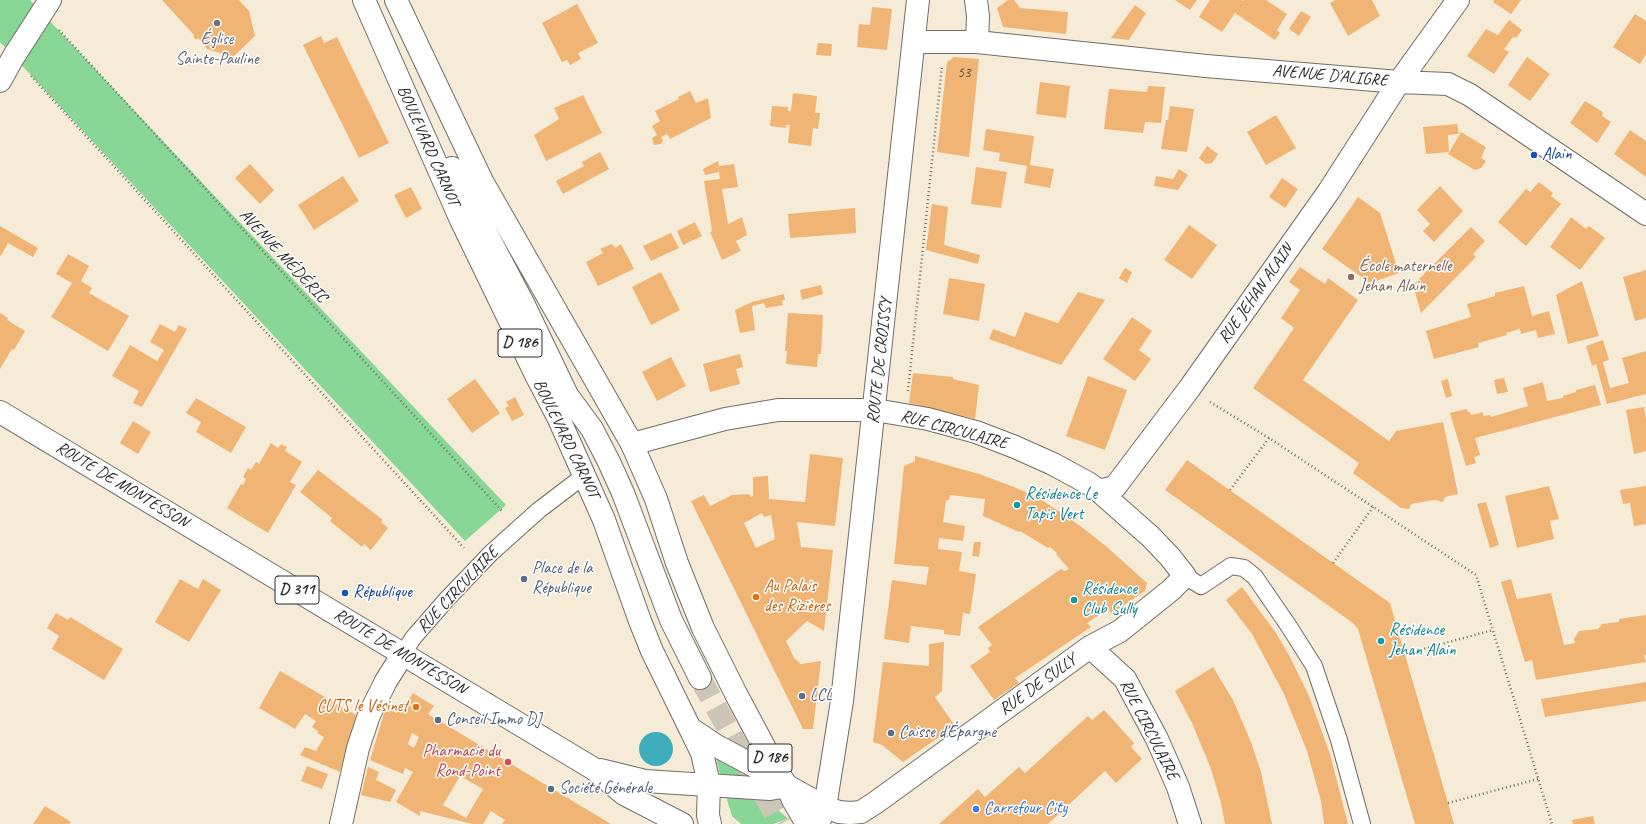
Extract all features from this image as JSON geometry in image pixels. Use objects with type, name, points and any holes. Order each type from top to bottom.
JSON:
[{"type":"main road","name":"BOULEVARD CARNOT","points":[[364,0],[523,303],[568,395],[592,429],[623,493],[671,620],[700,678]]},
{"type":"main road","name":"BOULEVARD CARNOT","points":[[364,0],[461,220],[585,475],[604,520],[650,645],[691,728]]},
{"type":"main road","name":"BOULEVARD CARNOT","points":[[396,0],[483,183],[535,298],[581,391],[592,429]]},
{"type":"main road","name":"ROUTE DE CROISSY","points":[[822,816],[839,722],[875,410],[918,0]]},
{"type":"main road","points":[[976,0],[978,16],[977,42]]},
{"type":"main road","name":"RUE JEHAN ALAIN","points":[[1099,491],[1115,487],[1189,389],[1329,191],[1399,82],[1458,0]]},
{"type":"main road","points":[[0,81],[46,6]]},
{"type":"main road","name":"AVENUE D'ALIGRE","points":[[914,42],[977,42],[1206,66],[1399,82],[1448,84],[1470,95],[1646,214]]},
{"type":"main road","name":"BOULEVARD CARNOT","points":[[483,183],[632,444],[656,499],[690,597],[719,661],[778,773],[787,786]]},
{"type":"main road","name":"RUE CIRCULAIRE","points":[[632,444],[725,420],[778,410],[875,410],[912,416],[976,432],[1015,447],[1053,464],[1099,491],[1151,537],[1170,556],[1184,576]]},
{"type":"main road","name":"ROUTE DE MONTESSON","points":[[0,412],[594,769]]},
{"type":"main road","name":"RUE DE SULLY","points":[[691,728],[715,745],[758,768],[787,786],[822,816],[839,812],[861,812],[1090,647],[1120,631],[1171,590],[1184,576]]},
{"type":"main road","name":"RUE CIRCULAIRE","points":[[1090,647],[1125,679],[1157,739],[1178,787],[1190,824]]},
{"type":"main road","name":"RUE CIRCULAIRE","points":[[341,824],[358,748],[369,715],[403,654]]},
{"type":"main road","name":"D 186","points":[[691,728],[702,753],[709,784],[708,815],[710,824]]},
{"type":"main road","points":[[594,769],[645,781],[770,789],[787,786]]},
{"type":"main road","points":[[594,769],[624,794],[682,824]]},
{"type":"main road","name":"D 186","points":[[787,786],[793,800],[807,824]]},
{"type":"lane","points":[[550,360],[559,419]]},
{"type":"lane","name":"RUE CIRCULAIRE","points":[[403,654],[418,633],[479,565],[539,510],[585,475]]},
{"type":"lane","points":[[1184,576],[1201,586],[1230,566],[1244,568],[1255,577],[1314,666],[1340,740],[1362,824]]},
{"type":"path","name":"AVENUE MÉDÉRIC","points":[[46,6],[518,529]]},
{"type":"path","points":[[14,56],[479,565]]},
{"type":"path","points":[[912,416],[912,409],[907,406],[943,59]]},
{"type":"path","points":[[1189,389],[1269,438],[1476,575],[1552,824]]},
{"type":"path","points":[[1230,490],[1269,438]]},
{"type":"path","points":[[1333,563],[1373,507]]},
{"type":"path","points":[[1405,654],[1493,630]]},
{"type":"path","points":[[1448,803],[1538,780]]},
{"type":"green space","points":[[0,0],[30,0],[506,505],[465,541],[0,42]]},
{"type":"green space","points":[[715,753],[758,779],[720,775]]},
{"type":"green space","points":[[735,794],[759,800],[775,807],[787,819],[773,824],[741,824],[732,816],[727,800],[728,796]]},
{"type":"water","points":[[653,732],[659,732],[663,733],[670,739],[673,749],[672,756],[666,763],[659,766],[653,766],[649,765],[642,759],[639,752],[639,746],[640,742],[646,735]]},
{"type":"building","name":"Église Sainte-Pauline","points":[[162,0],[239,0],[249,11],[255,36],[233,57],[207,49],[198,38],[196,40],[193,36],[194,35]]},
{"type":"building","points":[[1008,0],[1014,0],[1020,8],[1068,12],[1066,34],[1003,27],[997,8]]},
{"type":"building","points":[[1175,0],[1197,0],[1190,10]]},
{"type":"building","points":[[1210,0],[1266,0],[1287,14],[1277,30],[1280,33],[1275,40],[1235,13],[1222,32],[1199,17]]},
{"type":"building","points":[[1336,0],[1372,0],[1380,16],[1348,36],[1330,3]]},
{"type":"building","points":[[1494,0],[1521,0],[1511,14],[1493,2]]},
{"type":"building","points":[[577,4],[598,43],[578,53],[581,59],[570,65],[567,60],[562,62],[542,23]]},
{"type":"building","points":[[1135,5],[1146,13],[1129,40],[1111,38]]},
{"type":"building","points":[[872,7],[892,9],[887,50],[857,47],[859,24],[870,25]]},
{"type":"building","points":[[1301,11],[1311,17],[1299,36],[1289,29]]},
{"type":"building","points":[[1635,14],[1646,21],[1646,54],[1640,64],[1613,47]]},
{"type":"building","points":[[1509,20],[1522,30],[1516,38],[1513,37],[1504,49],[1509,52],[1494,74],[1467,56],[1486,29],[1498,35]]},
{"type":"building","points":[[321,36],[324,43],[337,37],[389,143],[359,158],[303,45]]},
{"type":"building","points":[[818,43],[832,44],[831,56],[816,55]]},
{"type":"building","points":[[954,57],[979,59],[969,157],[937,152],[947,62]]},
{"type":"building","points":[[1527,57],[1550,74],[1530,101],[1508,85]]},
{"type":"building","points":[[1040,82],[1070,86],[1066,118],[1036,114]]},
{"type":"building","points":[[1148,86],[1165,87],[1161,123],[1145,122],[1143,133],[1104,129],[1109,89],[1147,92]]},
{"type":"building","points":[[690,91],[696,103],[708,98],[711,118],[670,139],[667,134],[661,137],[663,140],[661,144],[654,145],[652,138],[657,135],[652,126],[660,121],[655,111],[679,99],[678,97]]},
{"type":"building","points":[[793,93],[817,96],[815,113],[820,113],[818,129],[813,128],[811,146],[788,143],[790,125],[786,125],[786,128],[770,126],[772,106],[788,107],[788,111],[791,111]]},
{"type":"building","points":[[583,95],[602,133],[546,161],[534,135],[559,119],[554,108]]},
{"type":"building","points":[[1585,101],[1603,112],[1602,116],[1611,122],[1597,143],[1570,123]]},
{"type":"building","points":[[1170,106],[1194,109],[1187,152],[1161,149]]},
{"type":"building","points":[[1276,115],[1296,148],[1266,165],[1247,132]]},
{"type":"building","points":[[1457,124],[1459,134],[1448,135],[1449,152],[1426,154],[1423,127]]},
{"type":"building","points":[[986,129],[1034,136],[1030,165],[1054,169],[1050,188],[1024,183],[1027,166],[999,161],[1000,153],[983,150]]},
{"type":"building","points":[[1630,130],[1646,141],[1646,177],[1614,154]]},
{"type":"building","points":[[1461,132],[1486,147],[1481,158],[1486,161],[1481,168],[1475,170],[1448,154]]},
{"type":"building","points":[[1207,146],[1218,154],[1212,163],[1206,164],[1199,158]]},
{"type":"building","points":[[600,152],[609,169],[563,194],[556,181],[584,166],[582,162]]},
{"type":"building","points":[[718,161],[719,166],[734,164],[738,187],[722,189],[728,224],[742,217],[747,235],[736,241],[741,251],[722,260],[710,232],[712,231],[704,181],[720,179],[719,172],[705,175],[703,169]]},
{"type":"building","points":[[250,164],[274,190],[260,204],[235,178]]},
{"type":"building","points":[[976,167],[1007,172],[1001,208],[971,204]]},
{"type":"building","points":[[1179,169],[1188,175],[1178,190],[1154,186],[1156,176],[1173,179]]},
{"type":"building","points":[[343,176],[359,201],[314,230],[298,205]]},
{"type":"building","points":[[1282,178],[1298,189],[1285,208],[1269,197]]},
{"type":"building","points":[[1539,182],[1553,193],[1551,196],[1561,204],[1526,246],[1498,222],[1526,189],[1530,192]]},
{"type":"building","points":[[1440,186],[1463,211],[1434,242],[1423,231],[1430,224],[1417,210]]},
{"type":"building","points":[[411,187],[422,209],[406,218],[394,195]]},
{"type":"building","points":[[1358,197],[1380,213],[1399,273],[1370,283],[1322,249]]},
{"type":"building","points":[[932,204],[948,207],[944,245],[980,255],[978,264],[926,250]]},
{"type":"building","points":[[855,208],[856,233],[790,238],[788,214]]},
{"type":"building","points":[[1571,217],[1586,229],[1589,226],[1605,238],[1580,270],[1550,247]]},
{"type":"building","points":[[695,222],[702,236],[683,245],[677,231]]},
{"type":"building","points":[[1189,225],[1217,245],[1192,279],[1164,260]]},
{"type":"building","points":[[0,226],[38,248],[33,257],[8,243],[1,256]]},
{"type":"building","points":[[1471,227],[1485,241],[1473,254],[1476,257],[1421,313],[1413,285]]},
{"type":"building","points":[[671,233],[679,248],[651,261],[643,246]]},
{"type":"building","points":[[612,244],[615,248],[621,244],[634,269],[598,286],[586,262],[603,253],[600,249]]},
{"type":"building","points":[[68,254],[89,266],[81,281],[92,288],[89,293],[129,316],[108,351],[51,317],[72,283],[56,274]]},
{"type":"building","points":[[1300,267],[1325,284],[1328,278],[1358,300],[1303,380],[1389,441],[1396,431],[1443,422],[1458,494],[1445,497],[1443,502],[1434,500],[1411,504],[1409,509],[1401,508],[1353,473],[1359,463],[1253,388],[1294,328],[1281,318],[1300,290],[1289,282]]},
{"type":"building","points":[[1125,268],[1132,272],[1127,283],[1119,278]]},
{"type":"building","points":[[1646,270],[1646,318],[1635,321],[1623,277]]},
{"type":"building","points":[[661,272],[680,310],[651,325],[632,287]]},
{"type":"building","points":[[949,278],[985,284],[979,321],[943,314]]},
{"type":"building","points":[[1582,281],[1599,336],[1568,344],[1556,295]]},
{"type":"building","points":[[821,285],[823,294],[802,300],[800,290]]},
{"type":"building","points":[[1524,286],[1532,316],[1549,311],[1555,334],[1538,338],[1536,330],[1521,334],[1520,329],[1506,333],[1507,335],[1478,343],[1479,347],[1434,359],[1426,331],[1471,317],[1467,304],[1495,296],[1495,293]]},
{"type":"building","points":[[1078,292],[1105,300],[1061,365],[989,339],[993,329],[1015,337],[1025,312],[1058,323]]},
{"type":"building","points":[[784,294],[785,300],[782,300],[783,305],[766,308],[764,303],[752,306],[755,330],[740,333],[735,310],[752,302]]},
{"type":"building","points":[[0,313],[8,318],[7,320],[25,331],[14,350],[12,349],[0,369]]},
{"type":"building","points":[[788,313],[823,315],[821,354],[818,354],[817,367],[786,364],[787,351],[785,351]]},
{"type":"building","points":[[1132,317],[1152,331],[1139,350],[1151,359],[1135,381],[1103,359]]},
{"type":"building","points":[[160,324],[175,332],[179,325],[187,329],[142,407],[133,403],[139,391],[112,376],[130,345],[157,361],[164,350],[150,342]]},
{"type":"building","points":[[1603,340],[1609,360],[1603,362],[1610,388],[1629,383],[1622,358],[1646,351],[1646,394],[1607,404],[1596,364],[1592,366],[1586,346]]},
{"type":"building","points":[[740,354],[743,367],[736,369],[740,384],[710,392],[703,364]]},
{"type":"building","points":[[671,357],[686,386],[657,401],[642,372]]},
{"type":"building","points":[[913,373],[953,377],[953,379],[979,385],[975,419],[909,403]]},
{"type":"building","points":[[1088,376],[1127,390],[1105,450],[1066,436]]},
{"type":"building","points":[[1504,378],[1508,392],[1497,394],[1494,380]]},
{"type":"building","points":[[475,379],[500,413],[472,433],[447,399]]},
{"type":"building","points":[[1448,379],[1452,396],[1446,398],[1441,381]]},
{"type":"building","points":[[1543,382],[1547,401],[1563,398],[1563,396],[1576,392],[1576,390],[1595,385],[1601,405],[1475,438],[1480,455],[1474,457],[1476,463],[1466,466],[1450,413],[1467,409],[1471,415],[1483,412],[1483,416],[1490,415],[1491,417],[1528,406],[1523,388]]},
{"type":"building","points":[[515,397],[524,415],[512,421],[505,408],[509,406],[506,402]]},
{"type":"building","points":[[196,398],[246,427],[231,453],[196,432],[201,422],[186,413]]},
{"type":"building","points":[[1644,407],[1646,419],[1646,451],[1634,454],[1626,410]]},
{"type":"building","points":[[133,421],[151,432],[138,454],[120,443]]},
{"type":"building","points":[[271,443],[278,448],[281,444],[287,447],[285,451],[302,462],[290,482],[296,485],[268,533],[227,508],[241,484],[243,485],[246,479],[243,477],[248,468],[251,470],[256,462],[259,464]]},
{"type":"building","points":[[810,454],[843,458],[835,526],[797,522],[801,547],[833,550],[824,631],[807,621],[786,641],[794,658],[801,664],[821,661],[813,729],[803,729],[691,501],[704,495],[710,506],[732,495],[749,494],[751,497],[753,496],[753,477],[768,476],[769,499],[805,502]],"holes":[[[762,513],[764,517],[771,515],[775,539],[756,548],[744,523]]]},
{"type":"building","points":[[915,456],[979,474],[1039,498],[1079,525],[1107,547],[1147,583],[1145,591],[1111,614],[1108,609],[1087,623],[1091,627],[1015,678],[1019,683],[994,700],[970,666],[990,652],[988,648],[992,645],[978,627],[1061,569],[1065,571],[1069,569],[1056,554],[1057,553],[1050,547],[1048,548],[1020,531],[1019,532],[983,516],[985,499],[950,495],[949,500],[946,500],[943,522],[965,526],[963,541],[939,538],[938,549],[962,552],[959,571],[976,574],[970,614],[963,613],[960,636],[944,634],[944,630],[911,626],[909,643],[884,639],[892,580],[926,585],[929,567],[894,564],[904,466],[915,461]]},
{"type":"building","name":"Résidence Jehan Alain","points":[[1187,460],[1390,603],[1454,824],[1415,824],[1358,629],[1353,623],[1165,490]]},
{"type":"building","points":[[318,470],[383,520],[381,522],[388,528],[371,550],[364,544],[362,547],[330,521],[332,518],[300,492]]},
{"type":"building","points":[[1549,486],[1559,519],[1550,521],[1554,539],[1517,548],[1505,496]]},
{"type":"building","points":[[1646,486],[1646,524],[1634,526],[1630,503],[1623,504],[1620,490]]},
{"type":"building","points":[[1486,502],[1499,545],[1490,548],[1477,504]]},
{"type":"building","points":[[974,542],[981,542],[979,557],[972,556]]},
{"type":"building","points":[[180,579],[198,589],[203,579],[221,590],[189,642],[155,622]]},
{"type":"building","points":[[1511,579],[1517,599],[1551,593],[1564,645],[1575,643],[1574,639],[1579,631],[1598,629],[1602,624],[1619,622],[1619,619],[1646,615],[1646,655],[1644,655],[1646,662],[1536,680],[1532,660],[1525,662],[1501,582]]},
{"type":"building","points":[[1242,587],[1276,633],[1290,657],[1309,696],[1330,754],[1348,824],[1324,824],[1321,801],[1307,751],[1284,694],[1252,634],[1226,600]]},
{"type":"building","points":[[56,613],[68,620],[70,617],[123,649],[104,680],[52,649],[59,636],[47,628]]},
{"type":"building","points":[[944,642],[942,691],[935,697],[955,726],[903,762],[882,745],[873,742],[883,662],[929,666],[929,644]]},
{"type":"building","points":[[1213,667],[1233,700],[1251,742],[1261,772],[1272,824],[1225,824],[1221,803],[1211,769],[1192,723],[1175,691]]},
{"type":"building","points":[[280,671],[356,715],[340,772],[300,755],[305,747],[316,751],[324,737],[317,733],[318,731],[312,727],[316,721],[305,714],[295,729],[259,708]]},
{"type":"building","points":[[1646,682],[1646,701],[1545,717],[1541,699]]},
{"type":"building","points":[[413,693],[434,706],[428,714],[611,824],[502,824],[505,820],[491,811],[483,824],[472,824],[420,811],[420,816],[396,802],[413,772],[405,768],[403,774],[370,760],[386,707],[407,702]],"holes":[[[412,733],[419,737],[414,748],[408,744]],[[460,776],[483,789],[466,818],[443,805]]]},
{"type":"building","points":[[1104,710],[1134,743],[1131,747],[1142,759],[1116,783],[1105,771],[1048,824],[939,824],[978,789],[985,797],[1019,767],[1025,773],[1088,716],[1092,720]]},
{"type":"building","points":[[307,766],[328,774],[322,789],[301,781]]},
{"type":"building","points":[[368,767],[379,772],[376,780],[396,790],[390,802],[361,795]]},
{"type":"building","points":[[45,806],[71,822],[69,824],[33,824]]},
{"type":"building","points":[[1593,816],[1595,824],[1573,824],[1572,820]]},
{"type":"tunnel","points":[[700,678],[781,824]]},
{"type":"place","name":"Église Sainte-Pauline","points":[[217,23]]},
{"type":"place","name":"Alain","points":[[1534,155]]},
{"type":"place","name":"École maternelle Jehan Alain","points":[[1351,277]]},
{"type":"place","name":"Résidence Le Tapis Vert","points":[[1017,505]]},
{"type":"place","name":"Place de la République","points":[[524,579]]},
{"type":"place","name":"République","points":[[345,593]]},
{"type":"place","name":"Au Palais des Rizières","points":[[756,597]]},
{"type":"place","name":"Résidence Club Sully","points":[[1074,600]]},
{"type":"place","name":"Résidence Jehan Alain","points":[[1381,641]]},
{"type":"place","name":"LCL","points":[[802,696]]},
{"type":"place","name":"CUTS le Vésinet","points":[[416,707]]},
{"type":"place","name":"Conseil Immo DJ","points":[[438,720]]},
{"type":"place","name":"Caisse d'Épargne","points":[[891,733]]},
{"type":"place","name":"Pharmacie du Rond-Point","points":[[508,762]]},
{"type":"place","name":"Société Générale","points":[[551,789]]},
{"type":"place","name":"Carrefour City","points":[[976,809]]}]
